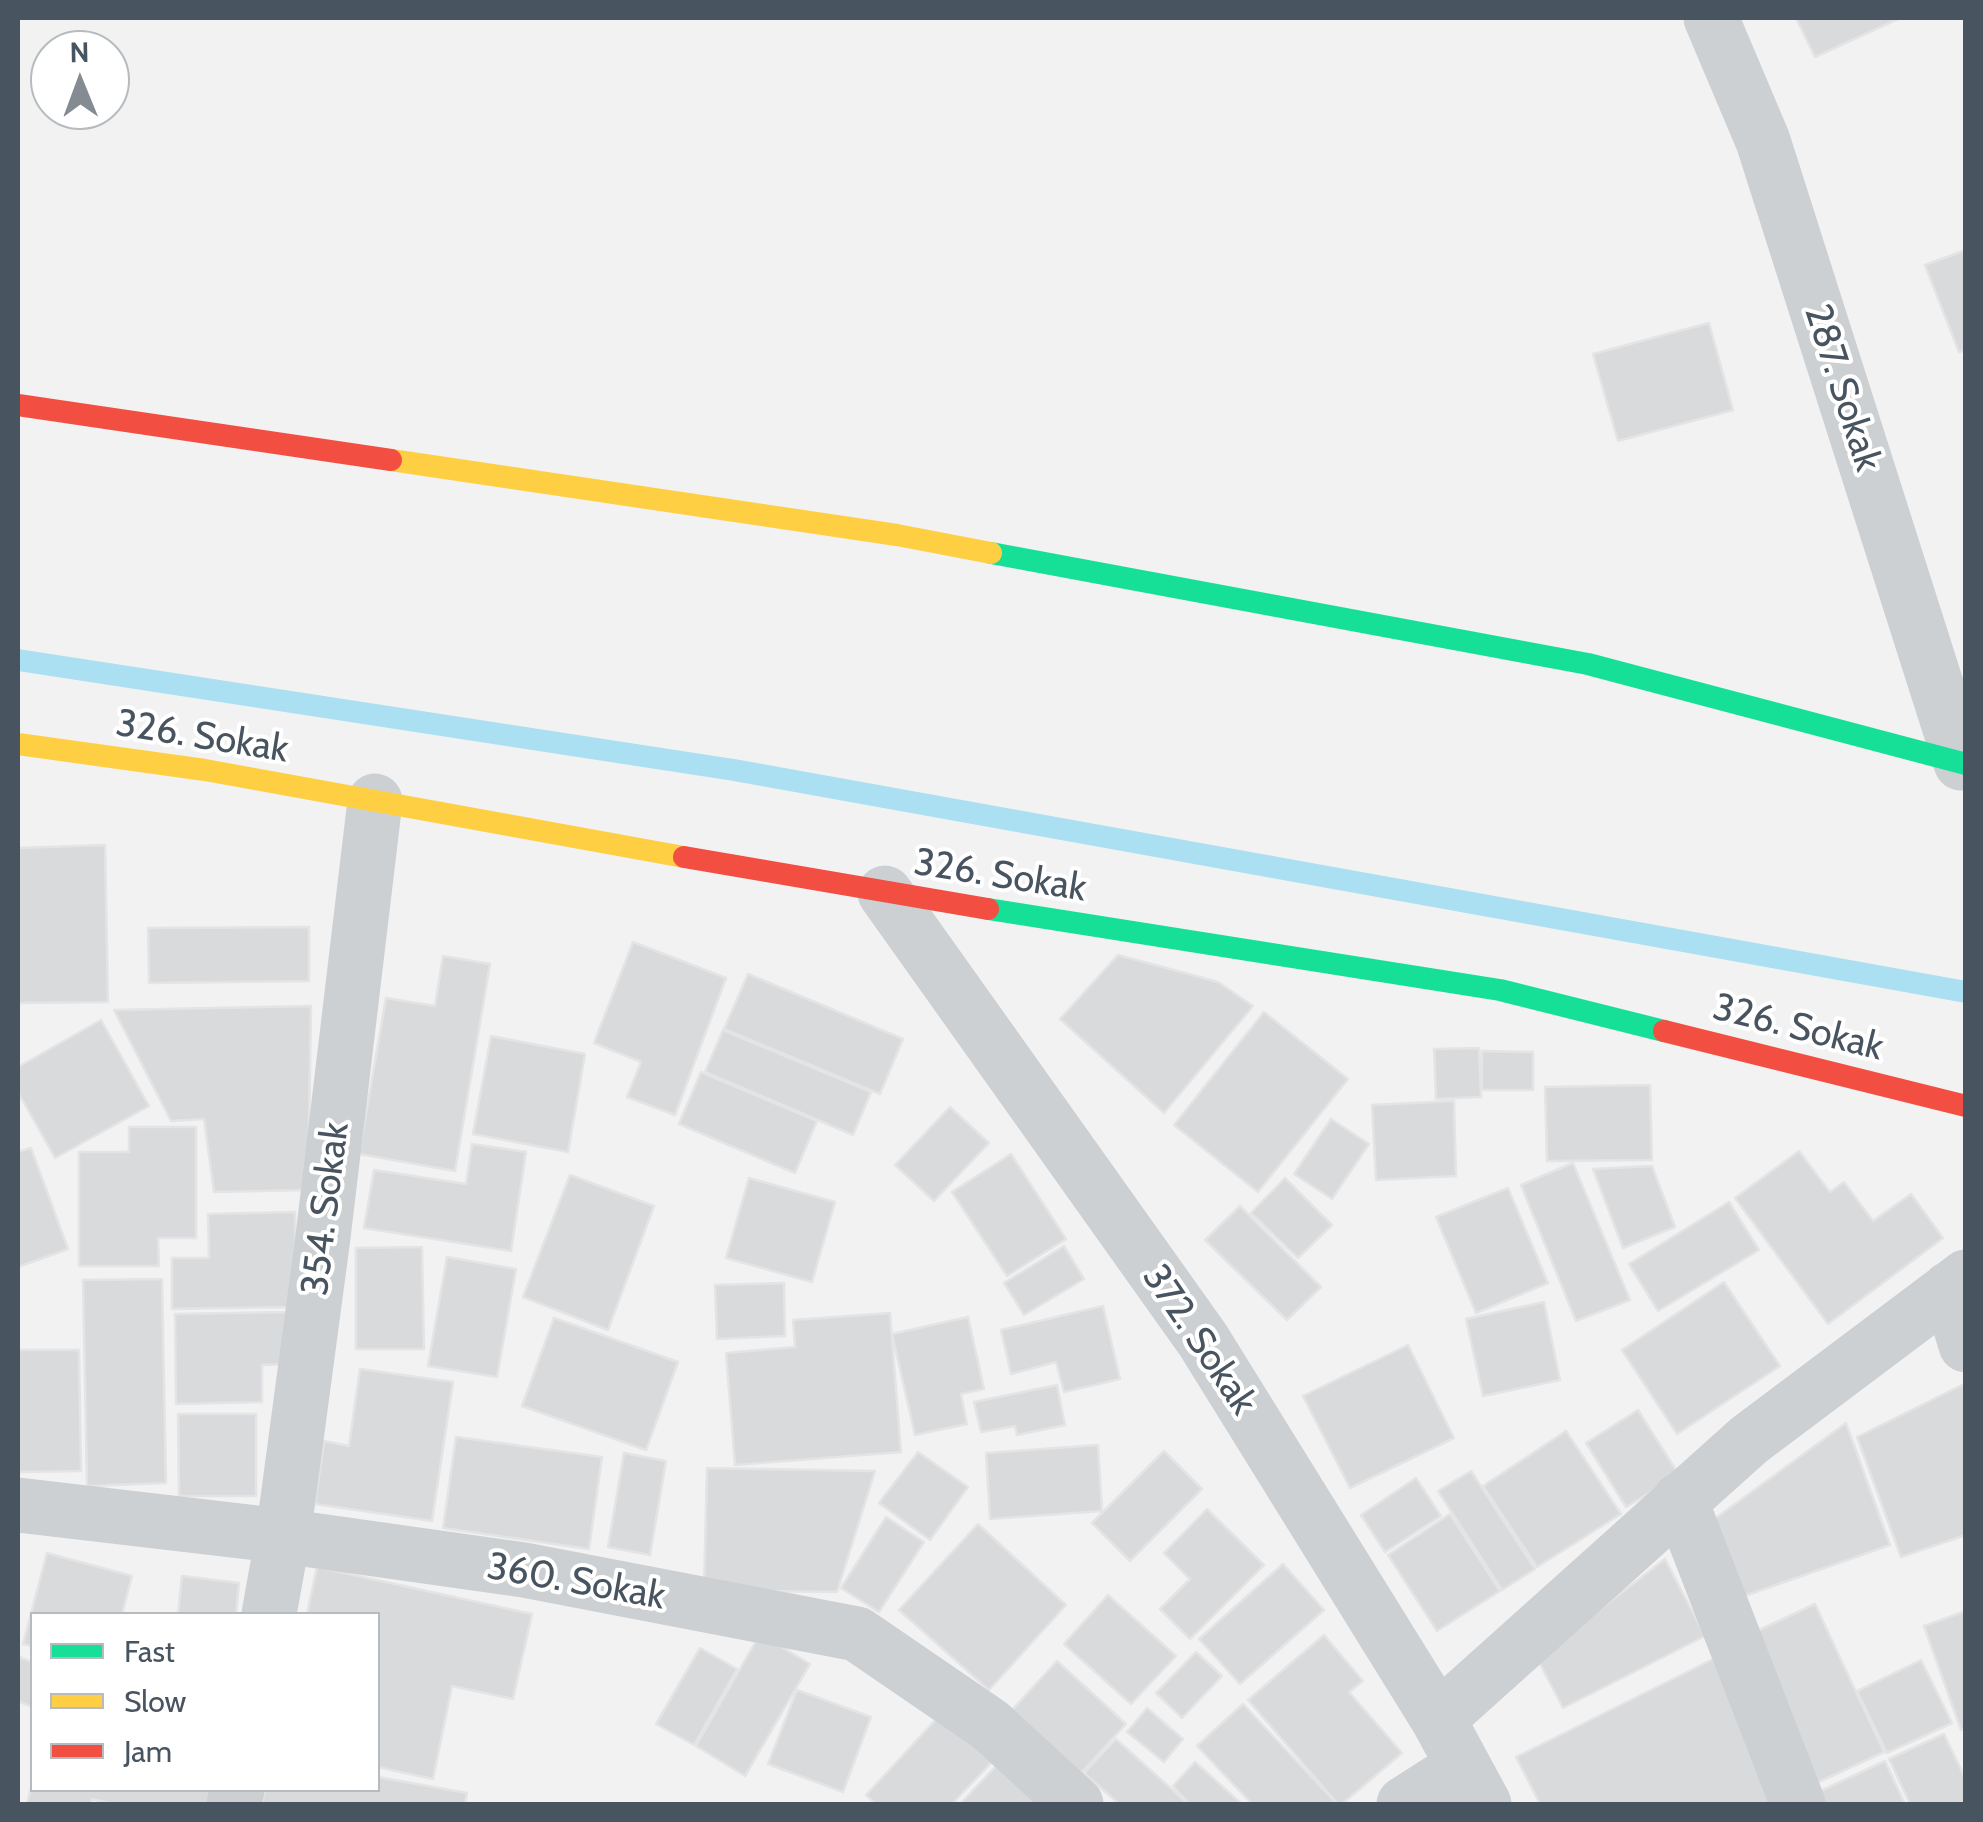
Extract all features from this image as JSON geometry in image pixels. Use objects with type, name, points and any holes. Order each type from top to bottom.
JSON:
[{"type":"street","name":"287. Sokak","points":[[1711,18],[1763,140],[1963,763]]},
{"type":"street","points":[[18,405],[897,535],[1588,664],[1963,763]]},
{"type":"street","name":"326. Sokak","points":[[18,744],[205,770],[884,894],[1500,990],[1966,1106]]},
{"type":"street","name":"354. Sokak","points":[[269,1612],[283,1536],[375,802]]},
{"type":"street","name":"372. Sokak","points":[[884,894],[1203,1340],[1438,1718],[1473,1786]]},
{"type":"street","points":[[1438,1718],[1748,1440],[1957,1283],[1966,1345]]},
{"type":"street","points":[[1680,1500],[1798,1804]]},
{"type":"street","name":"360. Sokak","points":[[18,1505],[283,1536],[524,1570],[857,1634],[990,1725],[1076,1804]]},
{"type":"street","points":[[1404,1804],[1473,1786]]},
{"type":"building","points":[[1796,18],[1897,18],[1898,19],[1815,57]]},
{"type":"building","points":[[1966,250],[1966,350],[1959,352],[1925,265]]},
{"type":"building","points":[[1709,323],[1733,410],[1618,441],[1593,354]]},
{"type":"building","points":[[105,845],[108,1002],[18,1003],[18,848]]},
{"type":"building","points":[[309,927],[309,981],[149,983],[148,928]]},
{"type":"building","points":[[633,942],[726,978],[675,1115],[627,1097],[641,1062],[594,1043]]},
{"type":"building","points":[[1118,955],[1218,982],[1253,1006],[1164,1113],[1060,1019]]},
{"type":"building","points":[[443,956],[490,964],[455,1171],[359,1154],[386,998],[435,1006]]},
{"type":"building","points":[[748,974],[903,1039],[880,1094],[724,1029]]},
{"type":"building","points":[[311,1006],[308,1190],[214,1192],[204,1119],[171,1121],[114,1010]]},
{"type":"building","points":[[1264,1012],[1348,1079],[1258,1192],[1174,1125]]},
{"type":"building","points":[[101,1020],[149,1106],[55,1158],[18,1092],[18,1067]]},
{"type":"building","points":[[723,1030],[871,1092],[853,1135],[705,1072]]},
{"type":"building","points":[[491,1036],[585,1054],[568,1152],[473,1134]]},
{"type":"building","points":[[1479,1048],[1481,1097],[1436,1099],[1434,1049]]},
{"type":"building","points":[[1482,1051],[1533,1052],[1533,1090],[1482,1090]]},
{"type":"building","points":[[701,1072],[817,1121],[795,1173],[679,1124]]},
{"type":"building","points":[[1650,1085],[1652,1160],[1547,1161],[1545,1087]]},
{"type":"building","points":[[1454,1101],[1456,1176],[1376,1180],[1372,1105]]},
{"type":"building","points":[[950,1107],[989,1143],[934,1201],[895,1165]]},
{"type":"building","points":[[1331,1119],[1369,1144],[1332,1199],[1294,1174]]},
{"type":"building","points":[[129,1127],[196,1127],[196,1238],[158,1238],[159,1266],[79,1266],[79,1152],[129,1152]]},
{"type":"building","points":[[472,1144],[526,1152],[511,1251],[364,1228],[374,1170],[466,1184]]},
{"type":"building","points":[[31,1148],[68,1249],[18,1267],[18,1152]]},
{"type":"building","points":[[1799,1151],[1830,1192],[1844,1182],[1873,1221],[1911,1194],[1943,1238],[1828,1324],[1735,1198]]},
{"type":"building","points":[[1011,1154],[1066,1239],[1007,1276],[952,1192]]},
{"type":"building","points":[[1573,1163],[1630,1300],[1576,1321],[1521,1185]]},
{"type":"building","points":[[1652,1166],[1675,1227],[1623,1248],[1593,1169]]},
{"type":"building","points":[[570,1175],[654,1206],[608,1330],[523,1297]]},
{"type":"building","points":[[749,1178],[835,1202],[812,1282],[726,1258]]},
{"type":"building","points":[[1285,1178],[1332,1225],[1298,1258],[1251,1213]]},
{"type":"building","points":[[1508,1188],[1548,1283],[1476,1313],[1436,1217]]},
{"type":"building","points":[[1729,1202],[1759,1250],[1658,1311],[1629,1264]]},
{"type":"building","points":[[1240,1206],[1321,1287],[1287,1320],[1205,1240]]},
{"type":"building","points":[[295,1212],[297,1307],[172,1309],[172,1258],[209,1258],[208,1214]]},
{"type":"building","points":[[1064,1246],[1084,1279],[1024,1315],[1004,1283]]},
{"type":"building","points":[[422,1247],[424,1349],[356,1349],[356,1248]]},
{"type":"building","points":[[447,1257],[516,1269],[497,1377],[428,1366]]},
{"type":"building","points":[[162,1279],[166,1483],[87,1486],[83,1280]]},
{"type":"building","points":[[1724,1282],[1780,1366],[1677,1434],[1622,1350]]},
{"type":"building","points":[[784,1283],[785,1336],[717,1339],[715,1285]]},
{"type":"building","points":[[1544,1302],[1560,1380],[1483,1396],[1466,1319]]},
{"type":"building","points":[[1103,1306],[1120,1379],[1064,1392],[1056,1362],[1011,1374],[1001,1330]]},
{"type":"building","points":[[288,1312],[289,1364],[262,1365],[262,1402],[176,1404],[175,1314]]},
{"type":"building","points":[[890,1313],[901,1452],[735,1465],[726,1353],[795,1347],[793,1320]]},
{"type":"building","points":[[968,1317],[984,1389],[961,1394],[967,1424],[915,1435],[892,1334]]},
{"type":"building","points":[[554,1318],[678,1362],[646,1450],[522,1406]]},
{"type":"building","points":[[1408,1345],[1454,1438],[1350,1488],[1303,1396]]},
{"type":"building","points":[[18,1350],[79,1350],[81,1471],[18,1472]]},
{"type":"building","points":[[360,1369],[453,1382],[432,1521],[315,1504],[324,1441],[349,1446]]},
{"type":"building","points":[[1964,1384],[1966,1535],[1901,1557],[1857,1437]]},
{"type":"building","points":[[1057,1385],[1065,1425],[1017,1435],[1015,1426],[981,1432],[974,1402]]},
{"type":"building","points":[[1638,1410],[1679,1475],[1626,1507],[1586,1443]]},
{"type":"building","points":[[178,1414],[256,1414],[256,1496],[179,1496]]},
{"type":"building","points":[[1846,1423],[1890,1545],[1736,1599],[1709,1523]]},
{"type":"building","points":[[1566,1431],[1621,1514],[1537,1567],[1483,1486]]},
{"type":"building","points":[[456,1437],[602,1457],[589,1549],[443,1528]]},
{"type":"building","points":[[1098,1445],[1102,1511],[990,1519],[986,1453]]},
{"type":"building","points":[[1164,1451],[1202,1489],[1130,1561],[1092,1523]]},
{"type":"building","points":[[918,1452],[968,1487],[930,1540],[879,1503]]},
{"type":"building","points":[[624,1453],[666,1461],[650,1555],[608,1547]]},
{"type":"building","points":[[707,1468],[875,1471],[837,1592],[704,1590]]},
{"type":"building","points":[[1471,1471],[1535,1569],[1502,1590],[1438,1491]]},
{"type":"building","points":[[1416,1478],[1441,1516],[1385,1552],[1361,1515]]},
{"type":"building","points":[[1207,1509],[1264,1565],[1190,1639],[1160,1609],[1190,1579],[1164,1553]]},
{"type":"building","points":[[1450,1514],[1500,1591],[1437,1631],[1388,1555]]},
{"type":"building","points":[[886,1517],[924,1542],[879,1612],[841,1588]]},
{"type":"building","points":[[978,1524],[1066,1605],[989,1690],[899,1610]]},
{"type":"building","points":[[47,1553],[132,1576],[123,1612],[31,1612]]},
{"type":"building","points":[[1665,1559],[1705,1636],[1563,1708],[1537,1658]]},
{"type":"building","points":[[1283,1564],[1324,1610],[1240,1684],[1199,1639]]},
{"type":"building","points":[[317,1567],[532,1614],[513,1699],[452,1686],[433,1779],[380,1767],[380,1612],[307,1612]]},
{"type":"building","points":[[182,1576],[239,1583],[236,1612],[178,1612]]},
{"type":"building","points":[[1108,1595],[1176,1656],[1131,1704],[1064,1644]]},
{"type":"building","points":[[1815,1604],[1884,1752],[1810,1786],[1740,1639]]},
{"type":"building","points":[[1966,1611],[1966,1729],[1961,1730],[1924,1626]]},
{"type":"building","points":[[30,1617],[30,1646],[23,1644]]},
{"type":"building","points":[[760,1634],[810,1664],[745,1776],[696,1746]]},
{"type":"building","points":[[1324,1635],[1363,1681],[1349,1692],[1402,1753],[1342,1804],[1248,1700]]},
{"type":"building","points":[[700,1648],[737,1669],[694,1745],[656,1724]]},
{"type":"building","points":[[1196,1652],[1222,1676],[1182,1718],[1156,1693]]},
{"type":"building","points":[[19,1657],[30,1661],[30,1706],[18,1701]]},
{"type":"building","points":[[1713,1659],[1786,1804],[1540,1804],[1516,1757]]},
{"type":"building","points":[[1921,1660],[1952,1723],[1887,1753],[1857,1691]]},
{"type":"building","points":[[1057,1661],[1126,1724],[1081,1773],[1012,1710]]},
{"type":"building","points":[[797,1690],[871,1717],[843,1792],[768,1764]]},
{"type":"building","points":[[1243,1704],[1335,1802],[1252,1804],[1197,1746]]},
{"type":"building","points":[[1147,1708],[1183,1739],[1164,1762],[1127,1732]]},
{"type":"building","points":[[940,1715],[992,1762],[952,1804],[876,1804],[866,1795]]},
{"type":"building","points":[[1944,1734],[1966,1780],[1966,1804],[1910,1804],[1889,1759]]},
{"type":"building","points":[[1116,1739],[1186,1802],[1119,1804],[1084,1773]]},
{"type":"building","points":[[1885,1761],[1905,1804],[1816,1804],[1812,1795]]},
{"type":"building","points":[[1195,1762],[1242,1804],[1189,1804],[1173,1786]]},
{"type":"building","points":[[996,1766],[1038,1804],[960,1804]]},
{"type":"building","points":[[380,1777],[467,1793],[465,1804],[262,1804],[265,1792],[380,1792]]},
{"type":"building","points":[[30,1792],[210,1792],[207,1804],[113,1804],[92,1799],[91,1804],[27,1804]]},
{"type":"waterway","points":[[18,660],[734,770],[1966,992]]},
{"type":"traffic: fast","points":[[991,553],[1588,664],[1966,764]]},
{"type":"traffic: fast","points":[[988,909],[1500,990],[1664,1031]]},
{"type":"traffic: slow","points":[[391,460],[897,535],[991,553]]},
{"type":"traffic: slow","points":[[18,744],[205,770],[684,857]]},
{"type":"traffic: jam","points":[[18,405],[391,460]]},
{"type":"traffic: jam","points":[[684,857],[988,909]]},
{"type":"traffic: jam","points":[[1664,1031],[1966,1106]]}]
